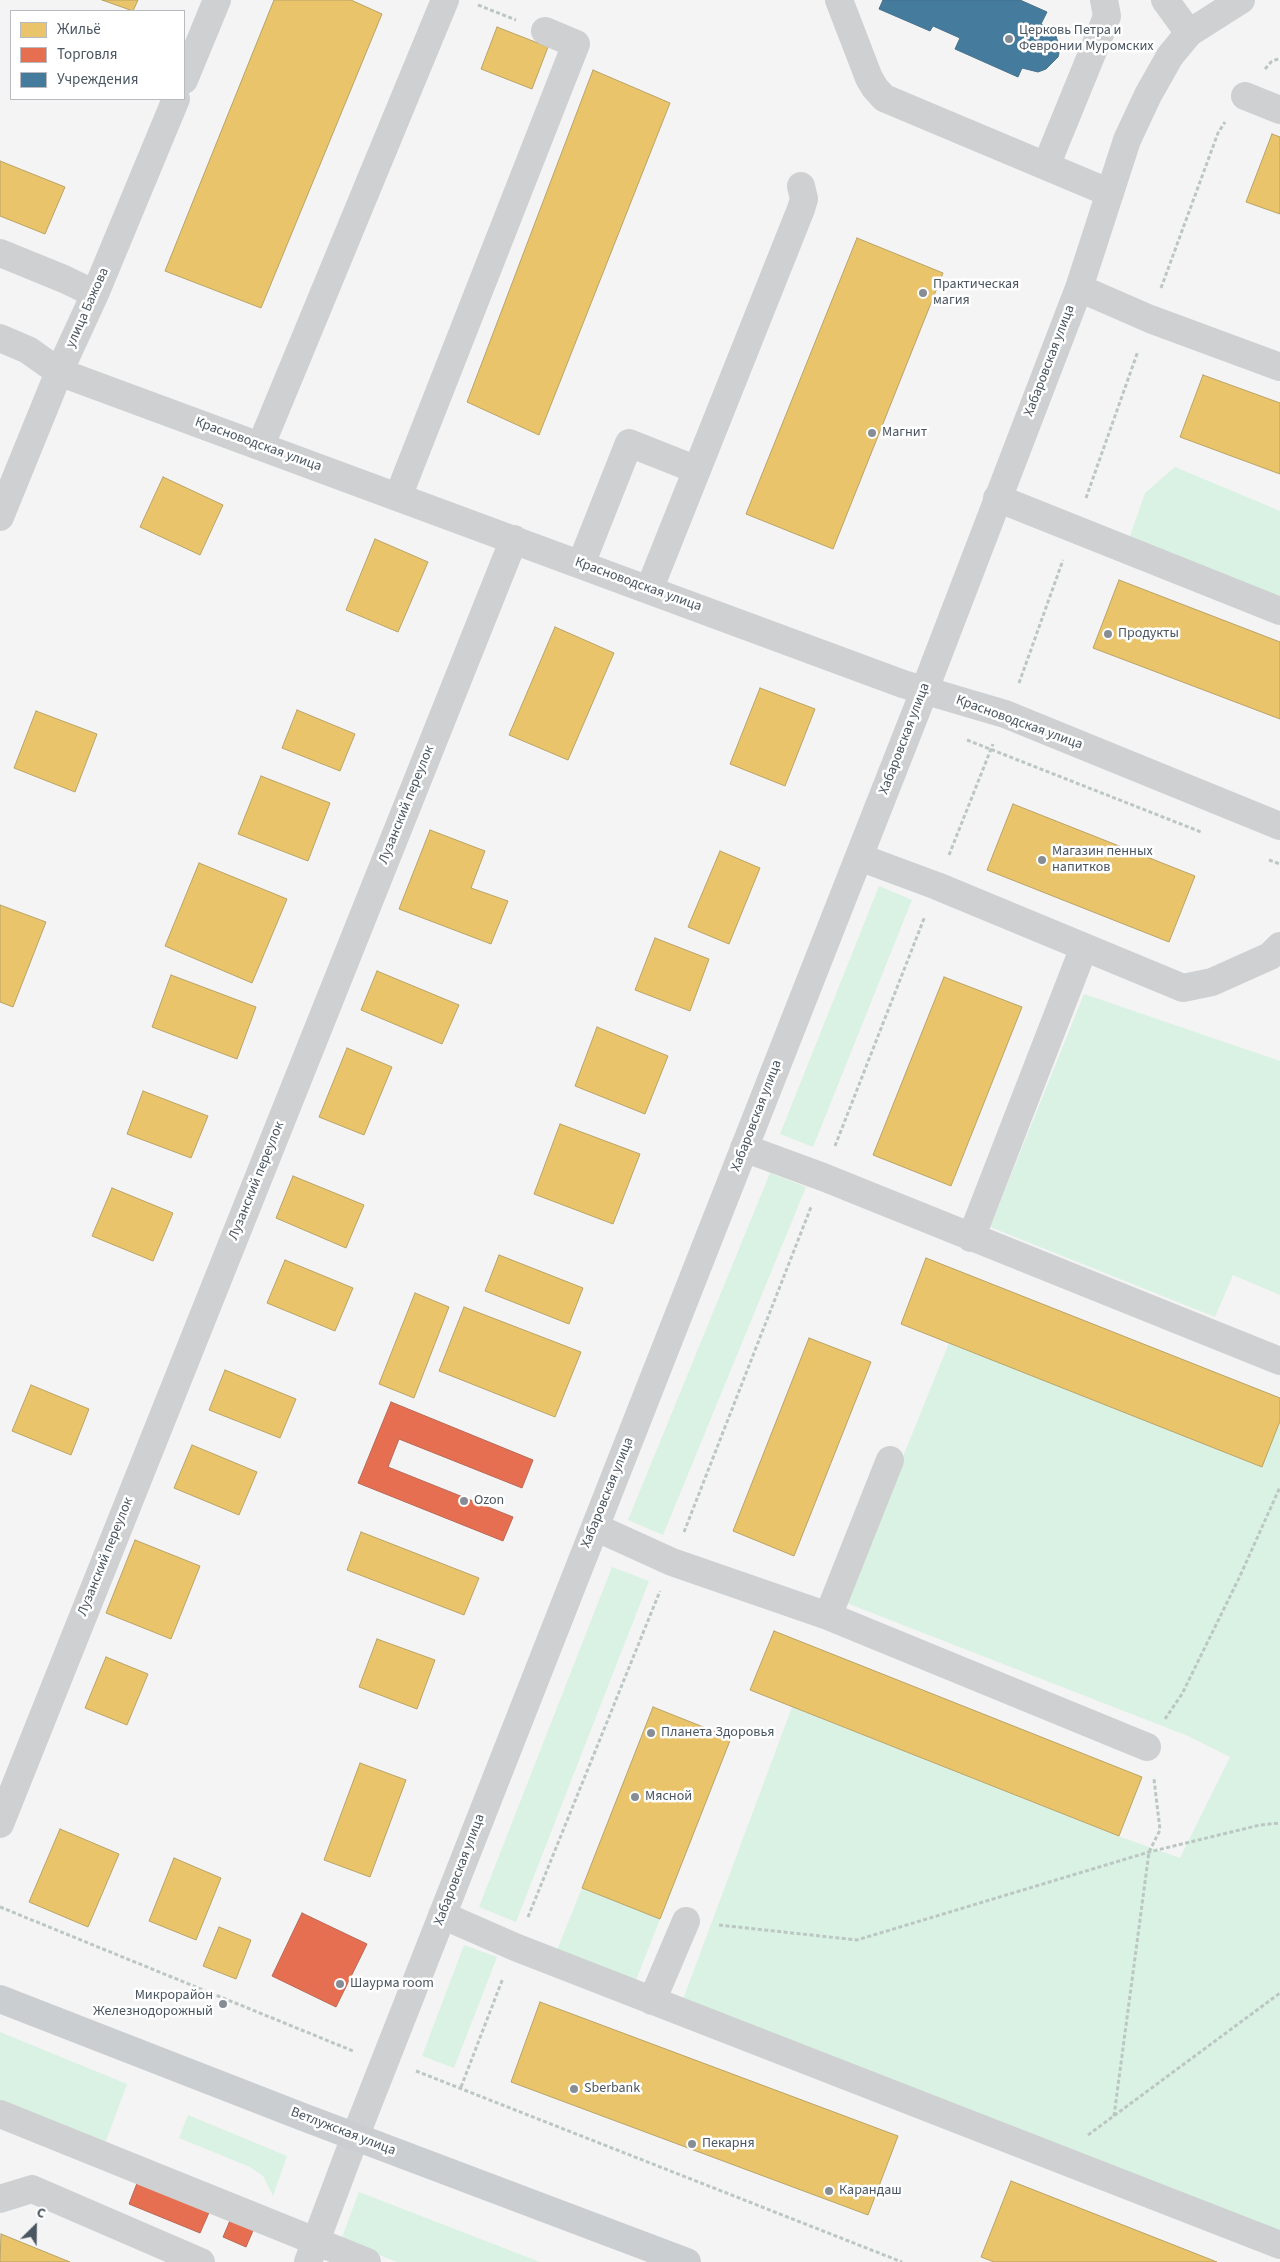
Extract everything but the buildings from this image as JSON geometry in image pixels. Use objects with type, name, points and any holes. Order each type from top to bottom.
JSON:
[{"type":"main road","name":"Ветлужская улица","points":[[0,1998],[355,2137],[687,2262]]},
{"type":"street","points":[[185,78],[217,0]]},
{"type":"street","points":[[261,445],[445,0]]},
{"type":"street","points":[[839,0],[869,78],[884,98],[1110,193]]},
{"type":"street","points":[[1046,166],[1107,16],[1104,0]]},
{"type":"street","points":[[1164,0],[1189,32]]},
{"type":"street","name":"Хабаровская улица","points":[[312,2252],[385,2060],[925,690],[1079,288],[1127,140],[1148,95],[1170,56],[1189,32],[1241,0]]},
{"type":"street","points":[[398,496],[576,44],[545,31]]},
{"type":"street","points":[[1245,96],[1280,110]]},
{"type":"street","name":"улица Бажова","points":[[0,517],[59,372],[95,294],[176,100]]},
{"type":"street","points":[[649,590],[801,209],[804,198],[801,186]]},
{"type":"street","points":[[0,253],[95,294]]},
{"type":"street","points":[[1079,288],[1150,319],[1280,367]]},
{"type":"street","name":"Красноводская улица","points":[[0,338],[28,350],[59,372],[261,445],[903,684],[1005,714],[1280,826]]},
{"type":"street","points":[[581,564],[629,443],[696,470]]},
{"type":"street","points":[[997,498],[1280,611]]},
{"type":"street","name":"Лузанский переулок","points":[[0,1824],[514,539]]},
{"type":"street","points":[[859,857],[937,886],[1183,988],[1212,982],[1270,956],[1280,946]]},
{"type":"street","points":[[971,1238],[1084,947]]},
{"type":"street","points":[[744,1148],[823,1177],[1280,1361]]},
{"type":"street","points":[[828,1616],[890,1460]]},
{"type":"street","points":[[595,1527],[672,1562],[828,1616],[1147,1747]]},
{"type":"street","points":[[442,1915],[515,1947],[652,2001],[1280,2245]]},
{"type":"street","points":[[652,2001],[686,1921]]},
{"type":"street","points":[[0,2114],[312,2252],[367,2262]]},
{"type":"street","points":[[0,2199],[32,2189],[201,2262]]},
{"type":"path","points":[[474,4],[545,31]]},
{"type":"path","points":[[1018,686],[1218,132],[1271,62],[1280,58]]},
{"type":"path","points":[[965,739],[1208,835]]},
{"type":"path","points":[[1262,857],[1280,864]]},
{"type":"path","points":[[1114,2116],[1149,1852],[1160,1830],[1153,1768],[1147,1747],[1182,1694],[1240,1576],[1280,1487]]},
{"type":"path","points":[[536,1898],[640,1644]]},
{"type":"path","points":[[686,1921],[857,1940],[1149,1852],[1280,1823]]},
{"type":"path","points":[[0,1907],[338,2046],[385,2060],[461,2087],[902,2262]]},
{"type":"path","points":[[461,2087],[515,1947]]},
{"type":"path","points":[[1057,2158],[1280,1993]]},
{"type":"green space","points":[[1175,467],[1280,511],[1280,604],[1129,539],[1145,493]]},
{"type":"green space","points":[[879,886],[912,900],[813,1147],[780,1134]]},
{"type":"green space","points":[[1084,994],[1280,1061],[1280,1295],[1233,1275],[1215,1317],[990,1227]]},
{"type":"green space","points":[[770,1173],[806,1187],[663,1535],[628,1520]]},
{"type":"green space","points":[[949,1343],[1262,1467],[1280,1421],[1280,2232],[682,2002],[792,1707],[1118,1836],[1180,1858],[1230,1757],[1188,1736],[844,1602]]},
{"type":"green space","points":[[612,1567],[649,1581],[516,1922],[479,1907]]},
{"type":"green space","points":[[582,1888],[660,1919],[636,1980],[557,1950]]},
{"type":"green space","points":[[464,1945],[497,1957],[454,2068],[422,2056]]},
{"type":"green space","points":[[0,2032],[127,2084],[103,2149],[0,2107]]},
{"type":"green space","points":[[188,2115],[287,2156],[273,2196],[263,2176],[250,2167],[179,2138]]},
{"type":"green space","points":[[359,2192],[540,2262],[397,2262],[341,2240]]},
{"type":"place","name":"Церковь Петра и Февронии Муромских","points":[[1009,39]]},
{"type":"place","name":"Практическая магия","points":[[923,293]]},
{"type":"place","name":"Магнит","points":[[872,433]]},
{"type":"place","name":"Продукты","points":[[1108,634]]},
{"type":"place","name":"Магазин пенных напитков","points":[[1042,860]]},
{"type":"place","name":"Ozon","points":[[464,1501]]},
{"type":"place","name":"Планета Здоровья","points":[[651,1733]]},
{"type":"place","name":"Мясной","points":[[635,1797]]},
{"type":"place","name":"Шаурма room","points":[[340,1984]]},
{"type":"place","name":"Микрорайон Железнодорожный","points":[[223,2004]]},
{"type":"place","name":"Sberbank","points":[[574,2089]]},
{"type":"place","name":"Пекарня","points":[[692,2144]]},
{"type":"place","name":"Карандаш","points":[[829,2191]]}]
